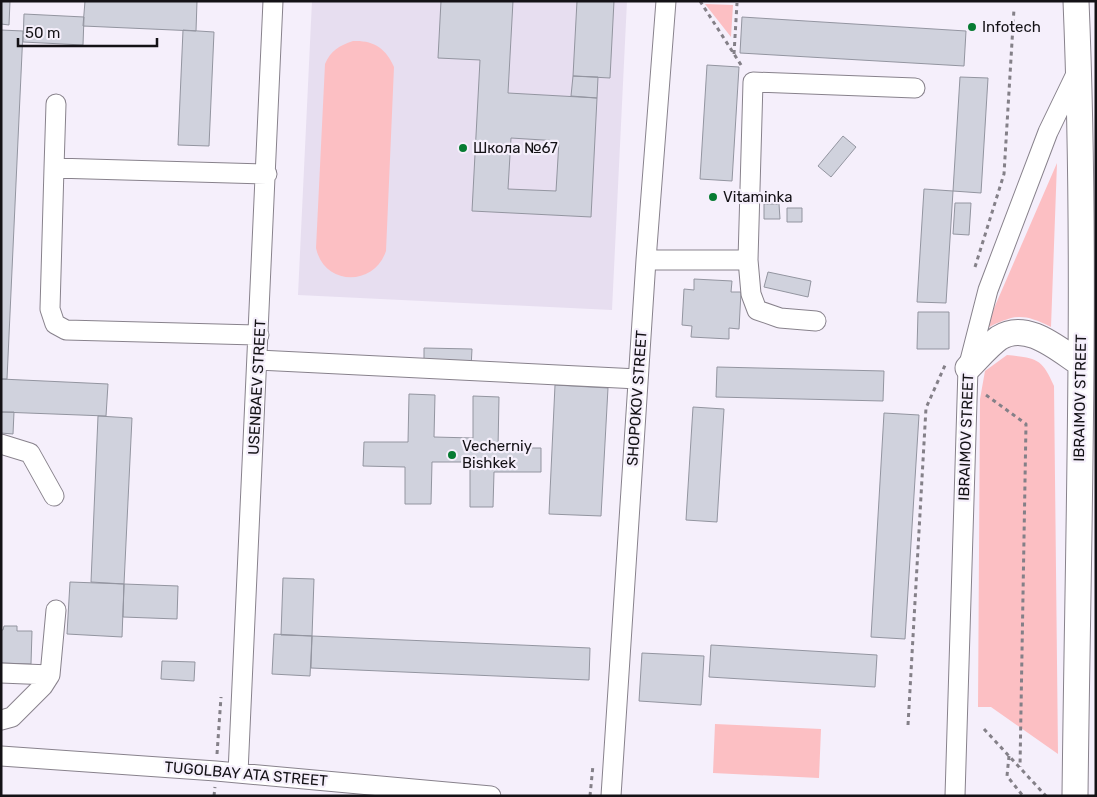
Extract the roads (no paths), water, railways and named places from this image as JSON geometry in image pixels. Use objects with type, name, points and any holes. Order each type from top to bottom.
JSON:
[{"type":"main road","name":"IBRAIMOV STREET","points":[[1075,796],[1080,364],[1079,68],[1076,1]]},
{"type":"main road","points":[[961,370],[1001,337],[1015,333],[1031,334],[1046,341],[1080,364]]},
{"type":"street","name":"USENBAEV STREET","points":[[238,773],[267,174],[273,1]]},
{"type":"street","name":"SHOPOKOV STREET","points":[[611,796],[646,260],[666,1]]},
{"type":"street","name":"IBRAIMOV STREET","points":[[955,796],[961,370],[988,290],[1048,132],[1079,68]]},
{"type":"street","points":[[816,321],[780,318],[757,310],[752,294],[748,260],[753,82],[915,88]]},
{"type":"street","points":[[56,104],[50,309],[54,324],[66,330],[259,335]]},
{"type":"street","points":[[54,168],[267,174]]},
{"type":"street","points":[[646,260],[748,260]]},
{"type":"street","points":[[258,360],[638,379]]},
{"type":"street","points":[[1,444],[30,453],[54,496]]},
{"type":"street","points":[[1,720],[12,718],[50,675],[56,610]]},
{"type":"street","points":[[1,673],[50,675]]},
{"type":"street","name":"TUGOLBAY ATA STREET","points":[[1,756],[216,771],[491,796]]},
{"type":"place","name":"Infotech","points":[[972,27]]},
{"type":"place","name":"Школа №67","points":[[463,148]]},
{"type":"place","name":"Vitaminka","points":[[713,197]]},
{"type":"place","name":"Vecherniy Bishkek","points":[[452,455]]}]
